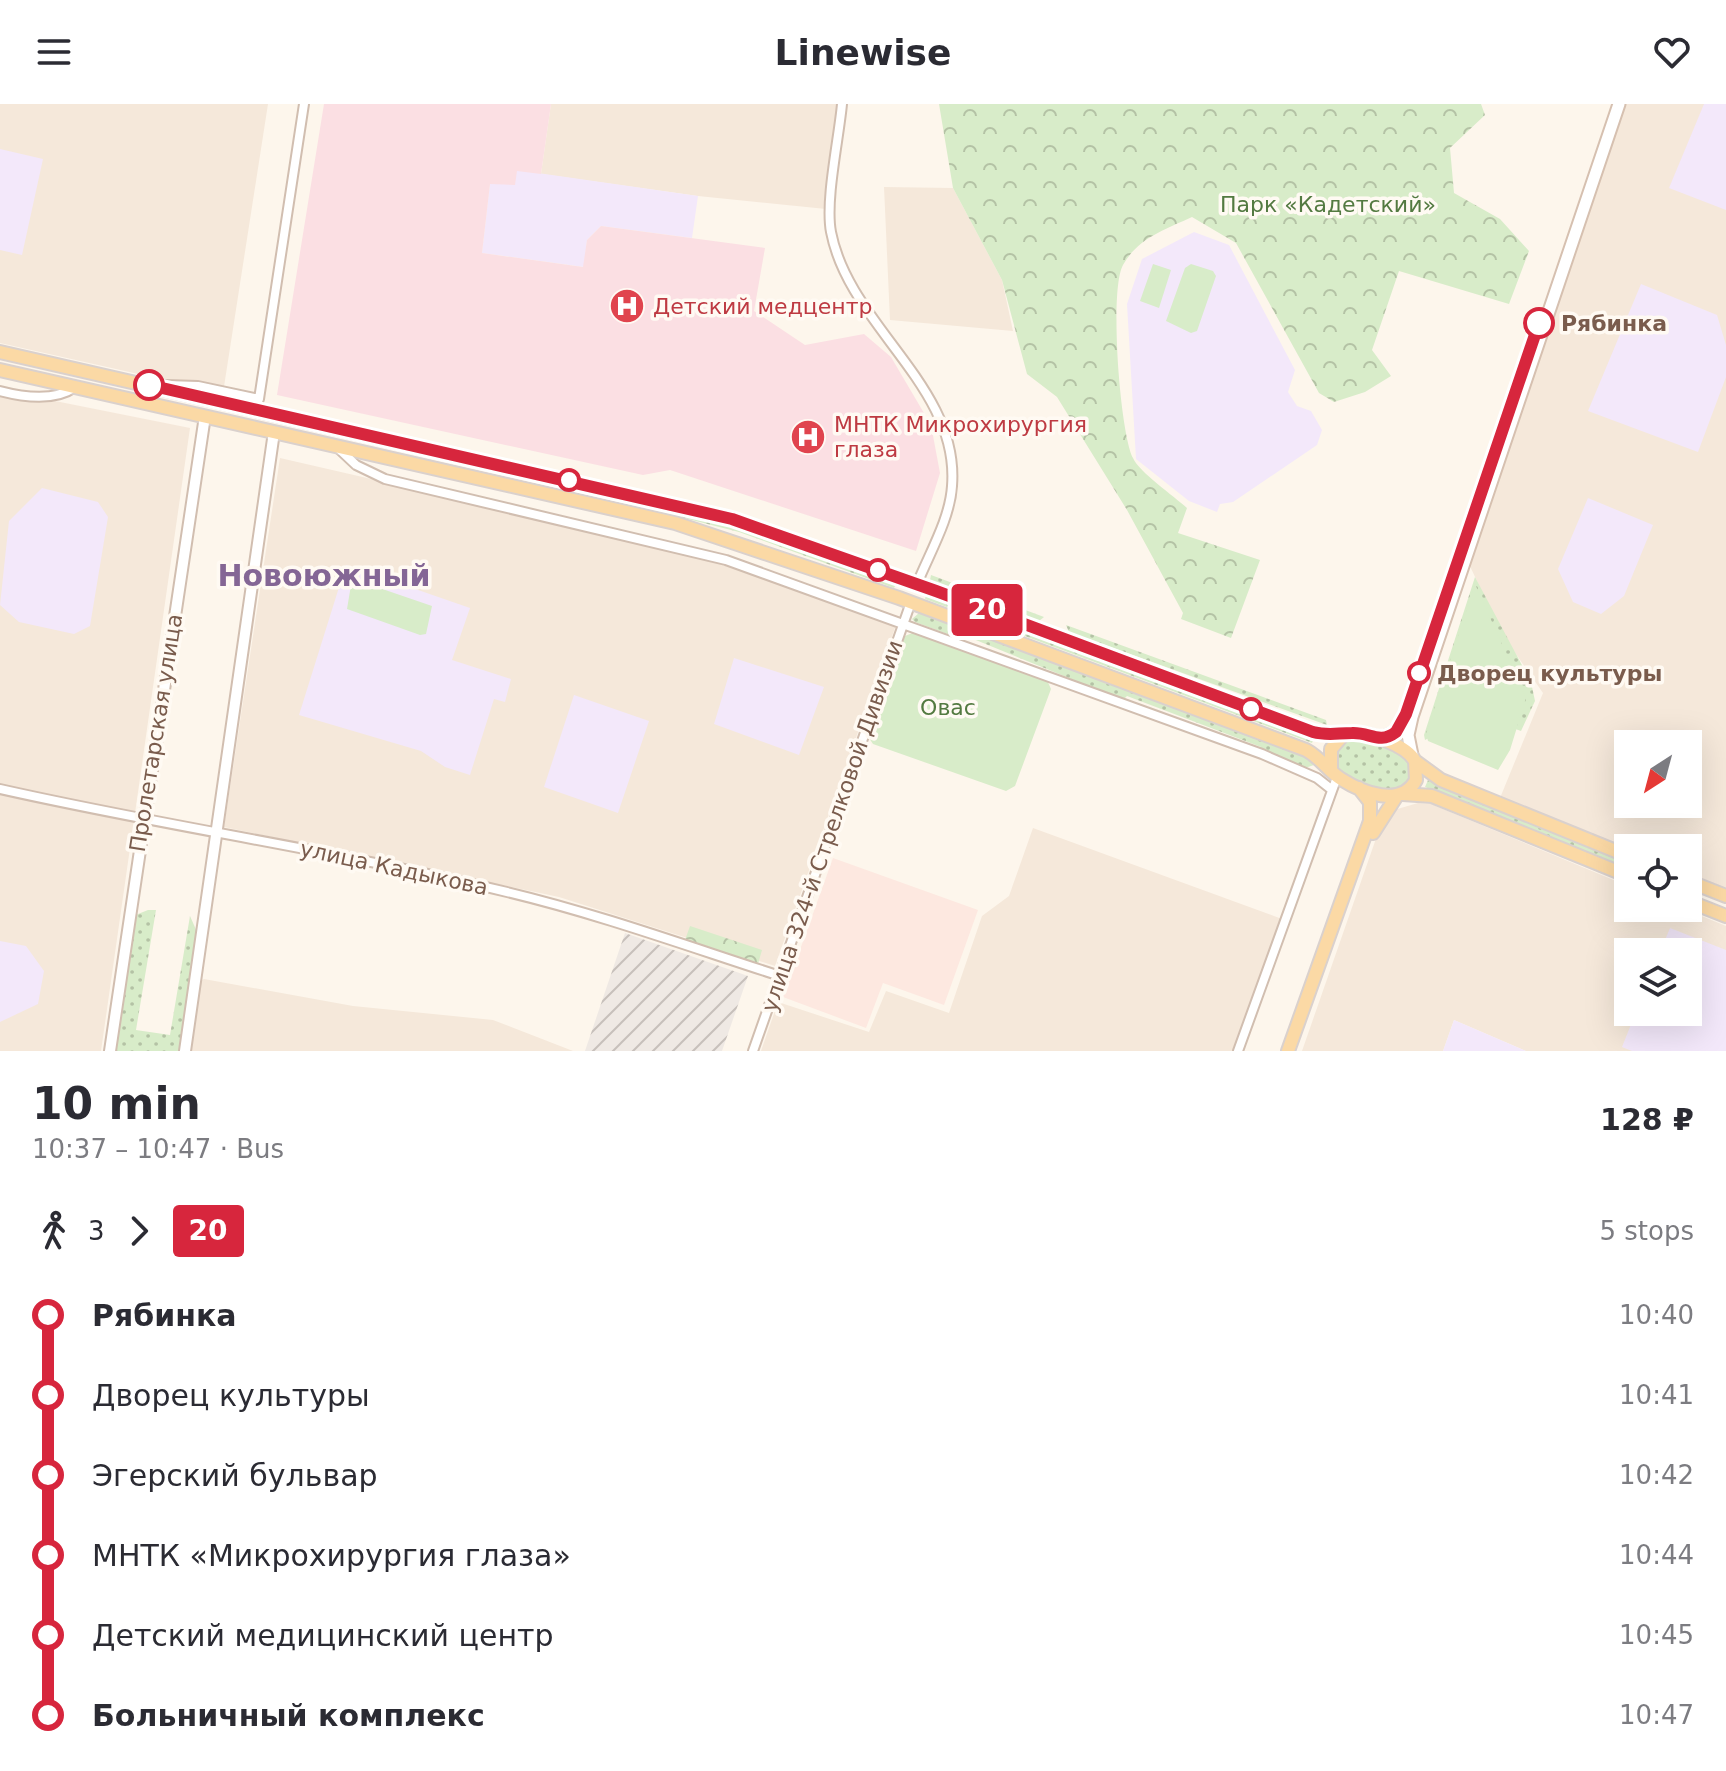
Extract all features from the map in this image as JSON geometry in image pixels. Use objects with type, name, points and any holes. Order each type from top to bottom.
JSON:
[{"type":"main road","points":[[1288,1051],[1376,825],[1416,780],[1408,742],[1409,727],[1614,107]]},
{"type":"main road","points":[[0,352],[732,519],[917,584],[1313,732],[1352,733],[1377,739],[1413,758],[1441,780],[1614,850]]},
{"type":"main road","points":[[0,370],[604,506],[722,537],[911,602],[1306,750],[1356,786],[1370,802],[1370,821],[1297,1051]]},
{"type":"main road","points":[[205,416],[215,400]]},
{"type":"main road","points":[[272,413],[274,432]]},
{"type":"main road","points":[[362,452],[366,434]]},
{"type":"main road","points":[[504,484],[508,466]]},
{"type":"main road","points":[[604,506],[608,489]]},
{"type":"main road","points":[[1377,739],[1393,735],[1403,721],[1462,562]]},
{"type":"main road","points":[[911,602],[917,584]]},
{"type":"main road","points":[[1334,773],[1329,754],[1343,735]]},
{"type":"main road","points":[[1356,786],[1400,795],[1432,796],[1614,870]]},
{"type":"main road","points":[[1702,887],[1726,896]]},
{"type":"main road","points":[[1702,907],[1726,916]]},
{"type":"street","points":[[259,399],[304,104]]},
{"type":"street","points":[[842,104],[830,220],[838,253],[851,283],[937,412],[950,452],[952,488],[948,506],[917,584]]},
{"type":"street","points":[[147,385],[198,386],[259,399],[272,413]]},
{"type":"street","points":[[0,391],[34,398],[67,393],[75,387]]},
{"type":"street","name":"Пролетарская улица","points":[[110,1051],[205,416]]},
{"type":"street","points":[[185,1051],[274,432]]},
{"type":"street","points":[[336,446],[356,465],[385,479],[682,547],[904,622],[1273,758],[1317,778],[1331,789]]},
{"type":"street","name":"улица 324-й Стрелковой Дивизии","points":[[753,1051],[911,602]]},
{"type":"street","points":[[1238,1051],[1334,773]]},
{"type":"street","name":"улица Кадыкова","points":[[0,789],[142,821],[375,863],[543,900],[780,976]]},
{"type":"shaded area","points":[[0,104],[268,104],[223,393],[0,343]]},
{"type":"shaded area","points":[[324,104],[551,104],[541,174],[517,171],[515,185],[490,184],[482,253],[583,267],[587,240],[601,226],[765,248],[754,311],[805,345],[864,334],[891,357],[931,425],[940,473],[916,551],[670,470],[643,475],[277,395]]},
{"type":"shaded area","points":[[551,104],[841,104],[826,209],[698,196],[541,174]]},
{"type":"shaded area","points":[[1625,104],[1726,104],[1726,890],[1702,880],[1702,834],[1614,834],[1614,844],[1500,798],[1543,693],[1502,634],[1468,562]]},
{"type":"shaded area","points":[[1704,104],[1726,104],[1726,210],[1669,188]]},
{"type":"shaded area","points":[[0,149],[43,159],[22,255],[0,250]]},
{"type":"shaded area","points":[[517,170],[698,196],[692,238],[601,226],[587,240],[584,267],[482,253],[490,183]]},
{"type":"shaded area","points":[[884,187],[953,188],[1002,280],[1013,331],[890,320]]},
{"type":"shaded area","points":[[1194,232],[1229,245],[1295,370],[1288,392],[1297,406],[1311,411],[1322,430],[1317,445],[1233,502],[1220,504],[1217,512],[1189,501],[1136,459],[1127,304],[1142,259]]},
{"type":"shaded area","points":[[1641,284],[1717,315],[1726,345],[1726,377],[1698,452],[1588,411]]},
{"type":"shaded area","points":[[0,390],[190,428],[101,1051],[0,1051]]},
{"type":"shaded area","points":[[280,458],[680,550],[896,625],[775,966],[559,897],[224,827]]},
{"type":"shaded area","points":[[42,488],[98,502],[108,517],[90,626],[74,634],[19,622],[0,605],[9,521]]},
{"type":"shaded area","points":[[1588,498],[1653,525],[1624,596],[1601,614],[1573,602],[1558,569]]},
{"type":"shaded area","points":[[346,565],[470,608],[452,660],[511,679],[505,702],[494,699],[470,775],[445,767],[421,751],[299,715]]},
{"type":"shaded area","points":[[734,658],[824,687],[799,755],[714,724]]},
{"type":"shaded area","points":[[574,695],[649,721],[618,813],[544,787]]},
{"type":"shaded area","points":[[1418,803],[1431,804],[1614,880],[1614,922],[1702,922],[1702,916],[1726,926],[1726,1051],[1526,1051],[1454,1020],[1443,1051],[1302,1051],[1380,827],[1394,810]]},
{"type":"shaded area","points":[[1033,828],[1282,919],[1233,1051],[761,1051],[778,1002],[869,1032],[886,991],[949,1013],[982,916],[1009,896]]},
{"type":"shaded area","points":[[833,858],[978,910],[944,1005],[883,983],[866,1028],[783,997]]},
{"type":"shaded area","points":[[1670,928],[1695,938],[1666,938]]},
{"type":"shaded area","points":[[625,933],[748,976],[722,1051],[585,1051]]},
{"type":"shaded area","points":[[0,941],[26,946],[44,971],[38,1004],[0,1022]]},
{"type":"shaded area","points":[[1702,941],[1726,950],[1726,1051],[1632,1051],[1622,1047],[1630,1026],[1702,1026]]},
{"type":"shaded area","points":[[204,979],[353,1006],[493,1020],[573,1051],[190,1051],[200,981]]},
{"type":"shaded area","points":[[1454,1020],[1526,1051],[1443,1051]]},
{"type":"green space","name":"Парк «Кадетский»","points":[[939,104],[1481,104],[1485,115],[1450,148],[1454,193],[1500,219],[1529,251],[1509,304],[1399,271],[1372,350],[1391,376],[1365,392],[1334,402],[1319,393],[1236,243],[1192,217],[1145,241],[1123,265],[1117,302],[1118,361],[1124,420],[1133,458],[1149,477],[1187,508],[1178,533],[1260,560],[1231,638],[1181,619],[1183,613],[1127,510],[1057,397],[1027,374],[1002,280],[953,188]]},
{"type":"green space","points":[[1153,264],[1171,270],[1159,308],[1140,301]]},
{"type":"green space","points":[[1191,264],[1213,271],[1216,276],[1197,331],[1191,333],[1166,321],[1185,268]]},
{"type":"green space","points":[[618,496],[740,528],[896,584],[894,588],[739,532],[617,501]]},
{"type":"green space","points":[[931,575],[1044,617],[1039,621],[930,580]]},
{"type":"green space","points":[[1475,577],[1531,682],[1535,701],[1521,731],[1494,723],[1472,722],[1451,727],[1425,740],[1424,735]]},
{"type":"green space","points":[[359,581],[432,606],[426,634],[420,635],[347,609],[351,585]]},
{"type":"green space","points":[[1475,584],[1526,698],[1510,750],[1498,770],[1428,741],[1426,734]]},
{"type":"green space","points":[[926,596],[1314,738],[1312,743],[925,599]]},
{"type":"green space","points":[[919,613],[1307,757],[1317,764],[1305,768],[1263,752],[1261,747],[1127,696],[1123,700],[966,636],[961,639],[915,622],[912,619]]},
{"type":"green space","points":[[1066,625],[1326,720],[1327,725],[1069,632]]},
{"type":"green space","name":"Овас","points":[[915,632],[1047,680],[1051,689],[1015,786],[1006,791],[873,744],[869,738],[905,636]]},
{"type":"green space","points":[[1359,738],[1403,752],[1413,770],[1407,786],[1388,793],[1361,784],[1340,770],[1334,753],[1344,739]]},
{"type":"green space","points":[[1428,780],[1614,856],[1614,864],[1425,787]]},
{"type":"green space","points":[[156,910],[136,1030],[170,1035],[190,916],[201,941],[185,1051],[110,1051],[128,918]]},
{"type":"green space","points":[[690,926],[762,950],[758,964],[685,940]]},
{"type":"bus line","name":"20","points":[[149,385],[732,519],[936,591],[1313,732],[1330,736],[1352,733],[1377,739],[1396,732],[1406,714],[1539,323]]},
{"type":"place","name":"Детский медцентр","points":[[627,306]]},
{"type":"place","name":"Рябинка","points":[[1539,323]]},
{"type":"place","name":"МНТК Микрохирургия глаза","points":[[808,437]]},
{"type":"place","name":"Дворец культуры","points":[[1419,673]]},
{"type":"district","name":"Новоюжный","points":[[324,575]]}]
